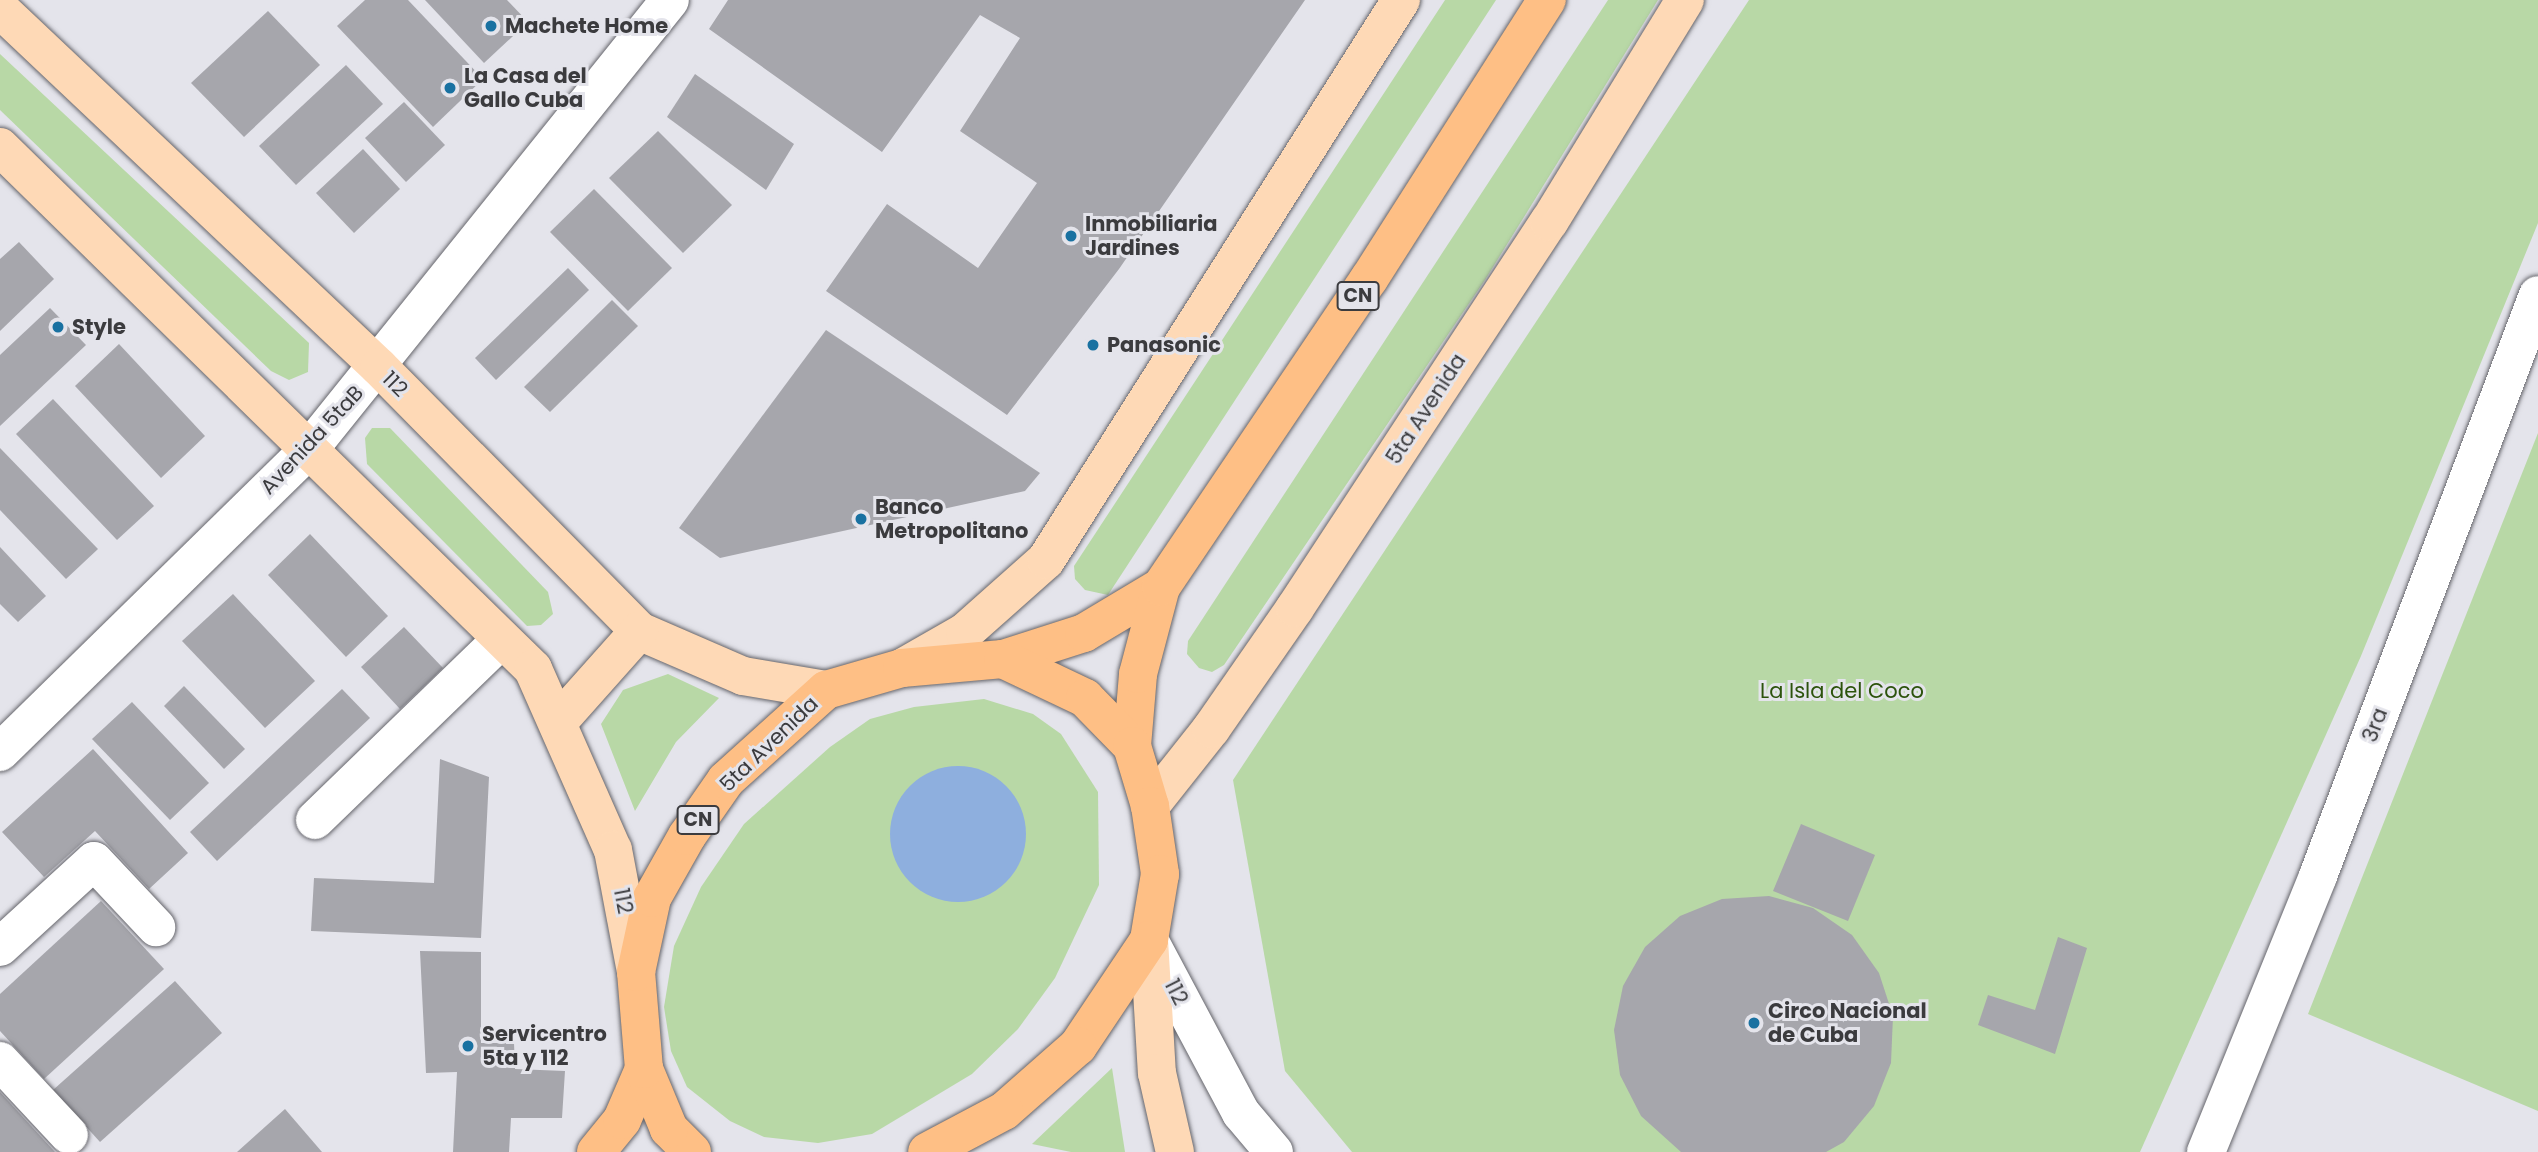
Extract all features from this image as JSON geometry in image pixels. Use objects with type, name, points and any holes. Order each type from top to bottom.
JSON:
[{"type":"highway","name":"5ta Avenida","points":[[927,1152],[1004,1111],[1077,1046],[1149,940],[1160,874],[1150,806],[1132,746],[1138,674],[1161,587],[1369,279],[1547,0]]},
{"type":"highway","name":"5ta Avenida","points":[[692,1152],[669,1129],[644,1069],[636,972],[652,898],[687,836],[726,780],[826,690],[902,668],[1003,659],[1084,633],[1161,587]]},
{"type":"highway","name":"5ta Avenida","points":[[1003,659],[1085,698],[1132,746]]},
{"type":"highway","name":"5ta Avenida","points":[[596,1152],[622,1120],[644,1069]]},
{"type":"main road","name":"5ta Avenida","points":[[902,668],[965,632],[1046,560],[1401,0]]},
{"type":"main road","name":"5ta Avenida","points":[[1150,806],[1211,729],[1295,608],[1549,222],[1685,0]]},
{"type":"main road","name":"112","points":[[0,9],[379,367],[639,631],[743,676],[826,690]]},
{"type":"main road","name":"112","points":[[0,147],[311,447],[533,669],[613,850],[636,972]]},
{"type":"main road","points":[[558,722],[639,631]]},
{"type":"main road","name":"112","points":[[1149,940],[1157,1073],[1175,1152]]},
{"type":"street","name":"Avenida 5taB","points":[[0,752],[311,447],[379,367],[670,0]]},
{"type":"street","name":"3ra","points":[[2206,1152],[2318,876],[2538,295]]},
{"type":"street","points":[[315,820],[502,639]]},
{"type":"street","points":[[4,935],[94,861],[156,927]]},
{"type":"street","name":"112","points":[[1149,940],[1241,1113],[1273,1152]]},
{"type":"street","points":[[0,1061],[69,1135]]},
{"type":"green space","points":[[1445,0],[1496,0],[1108,595],[1085,590],[1075,579],[1074,566]]},
{"type":"green space","points":[[1608,0],[1658,0],[1485,280],[1224,665],[1212,672],[1199,668],[1187,654],[1188,641]]},
{"type":"green space","name":"La Isla del Coco","points":[[1749,0],[2538,0],[2538,223],[2361,656],[2140,1152],[1352,1152],[1285,1071],[1233,780]]},
{"type":"green space","points":[[0,54],[309,343],[308,372],[289,380],[271,371],[0,110]]},
{"type":"green space","points":[[372,428],[390,428],[548,592],[553,614],[541,625],[527,626],[367,464],[365,438]]},
{"type":"green space","points":[[2538,433],[2538,1111],[2308,1014]]},
{"type":"green space","points":[[668,674],[719,698],[676,742],[635,811],[601,724],[623,690]]},
{"type":"green space","points":[[984,699],[1033,714],[1061,734],[1098,792],[1099,885],[1055,978],[1018,1029],[972,1074],[872,1134],[818,1143],[764,1137],[730,1121],[687,1087],[671,1051],[664,1007],[674,946],[701,887],[744,824],[830,747],[870,719],[914,707]]},
{"type":"green space","points":[[1112,1068],[1125,1152],[1071,1152],[1032,1144]]},
{"type":"water","points":[[958,766],[984,771],[1006,786],[1021,808],[1026,834],[1021,860],[1006,882],[984,897],[958,902],[932,897],[910,882],[895,860],[890,834],[895,808],[910,786],[932,771]]},
{"type":"building","points":[[365,0],[408,0],[483,79],[433,127],[337,26]]},
{"type":"building","points":[[425,0],[507,0],[528,22],[484,63]]},
{"type":"building","name":"Inmobiliaria Jardines","points":[[728,0],[1305,0],[1119,269],[1007,415],[826,291],[887,204],[978,268],[1037,183],[960,131],[1020,38],[980,15],[882,152],[709,29]]},
{"type":"building","points":[[268,11],[320,65],[244,137],[191,83]]},
{"type":"building","points":[[346,65],[383,104],[296,185],[259,146]]},
{"type":"building","points":[[695,74],[794,144],[766,190],[667,117]]},
{"type":"building","points":[[404,102],[445,145],[406,182],[365,138]]},
{"type":"building","points":[[658,131],[732,205],[683,253],[609,178]]},
{"type":"building","points":[[363,149],[400,189],[354,233],[316,193]]},
{"type":"building","points":[[594,189],[672,268],[628,311],[550,232]]},
{"type":"building","points":[[19,242],[54,279],[0,331],[0,259]]},
{"type":"building","points":[[568,268],[589,290],[496,380],[475,358]]},
{"type":"building","points":[[612,300],[638,326],[550,412],[524,387]]},
{"type":"building","points":[[50,308],[86,345],[0,426],[0,355]]},
{"type":"building","points":[[826,330],[1040,473],[1025,491],[720,558],[679,528]]},
{"type":"building","points":[[119,344],[205,436],[161,478],[75,386]]},
{"type":"building","points":[[53,399],[154,506],[117,540],[16,434]]},
{"type":"building","points":[[0,448],[98,549],[66,579],[0,510]]},
{"type":"building","points":[[310,534],[388,616],[346,657],[268,575]]},
{"type":"building","points":[[0,547],[46,596],[18,622],[0,604]]},
{"type":"building","points":[[233,594],[315,681],[265,728],[182,641]]},
{"type":"building","points":[[404,627],[443,668],[400,709],[361,667]]},
{"type":"building","points":[[184,686],[245,749],[224,769],[164,706]]},
{"type":"building","points":[[342,689],[370,718],[217,861],[190,832]]},
{"type":"building","points":[[132,702],[209,783],[170,820],[92,739]]},
{"type":"building","points":[[93,749],[188,853],[149,889],[95,831],[44,877],[2,832]]},
{"type":"building","points":[[440,759],[489,777],[481,938],[311,931],[314,878],[434,883]]},
{"type":"building","points":[[1801,824],[1875,855],[1848,921],[1773,891]]},
{"type":"building","name":"Circo Nacional de Cuba","points":[[1769,896],[1813,908],[1852,935],[1879,973],[1893,1016],[1891,1063],[1874,1106],[1844,1142],[1826,1152],[1681,1152],[1641,1116],[1620,1075],[1614,1030],[1623,986],[1645,947],[1680,916],[1722,899]]},
{"type":"building","points":[[101,901],[164,969],[44,1079],[0,1031],[0,994]]},
{"type":"building","points":[[2058,937],[2087,948],[2055,1054],[1978,1025],[1988,995],[2035,1010]]},
{"type":"building","points":[[420,951],[481,952],[481,1043],[514,1043],[515,1069],[565,1071],[562,1118],[511,1118],[509,1152],[453,1152],[457,1072],[426,1073]]},
{"type":"building","points":[[175,981],[222,1033],[100,1142],[53,1090]]},
{"type":"building","points":[[0,1092],[55,1152],[0,1152]]},
{"type":"building","points":[[285,1109],[322,1152],[237,1152]]},
{"type":"place","name":"Machete Home","points":[[491,26]]},
{"type":"place","name":"La Casa del Gallo Cuba","points":[[450,88]]},
{"type":"place","name":"Inmobiliaria Jardines","points":[[1071,236]]},
{"type":"place","name":"Style","points":[[58,327]]},
{"type":"place","name":"Panasonic","points":[[1093,345]]},
{"type":"place","name":"Banco Metropolitano","points":[[861,519]]},
{"type":"place","name":"Circo Nacional de Cuba","points":[[1754,1023]]},
{"type":"place","name":"Servicentro 5ta y 112","points":[[468,1046]]}]
